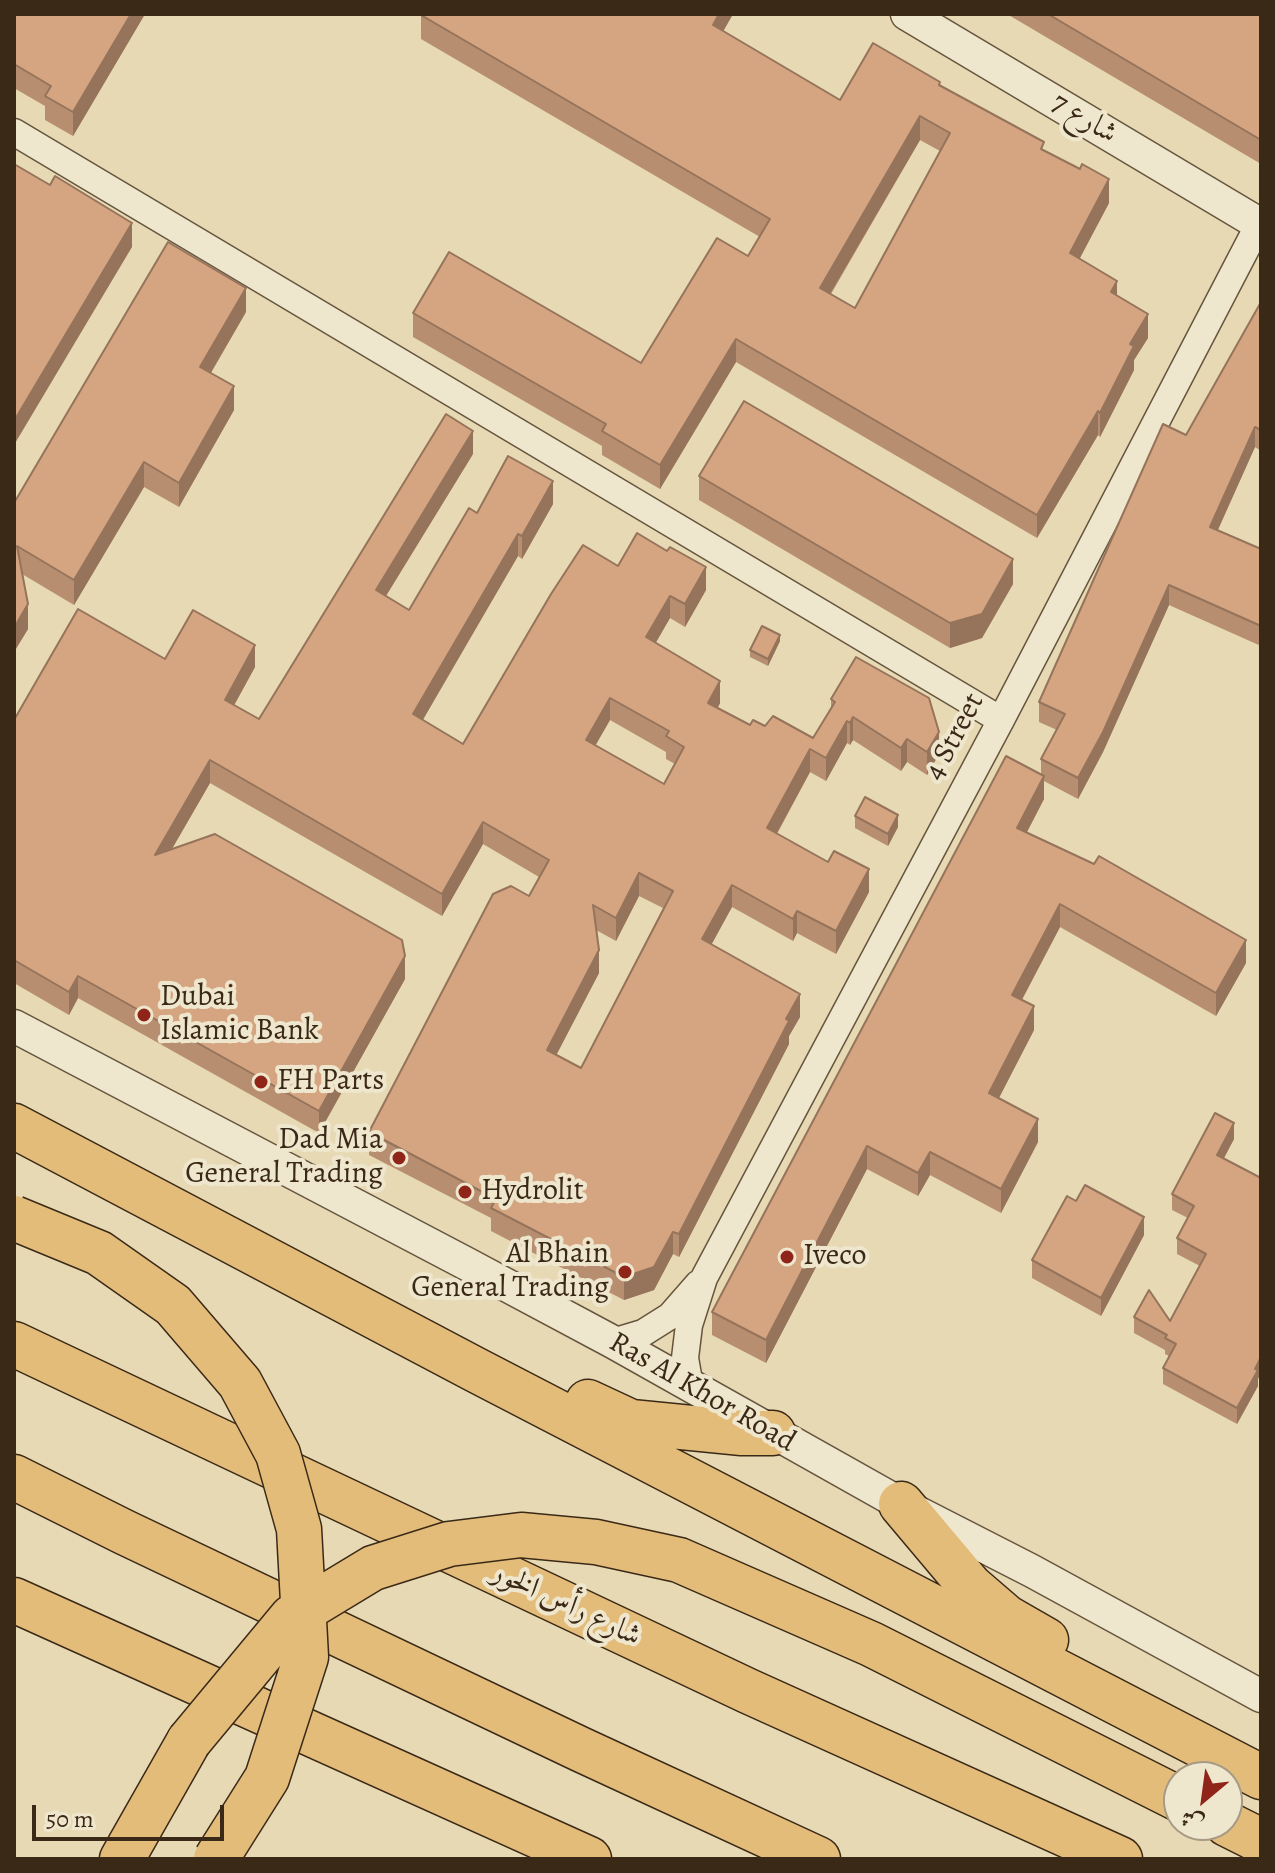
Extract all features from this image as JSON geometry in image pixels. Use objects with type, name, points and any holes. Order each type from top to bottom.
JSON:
[{"type":"highway","points":[[14,1126],[476,1370],[1261,1777]]},
{"type":"highway","points":[[14,1218],[99,1253],[173,1305],[240,1383],[278,1454],[299,1529],[306,1657],[267,1778],[216,1859]]},
{"type":"highway","name":"شارع رأس الخور","points":[[14,1344],[748,1691],[1120,1859]]},
{"type":"highway","points":[[476,1370],[545,1381],[631,1422],[773,1433]]},
{"type":"highway","points":[[14,1477],[439,1682],[818,1859]]},
{"type":"highway","points":[[901,1504],[970,1586],[1006,1617],[1261,1760]]},
{"type":"highway","points":[[122,1859],[189,1741],[292,1617],[373,1568],[449,1544],[521,1535],[596,1542],[679,1560],[871,1644],[1163,1791]]},
{"type":"highway","points":[[14,1600],[589,1859]]},
{"type":"highway","points":[[1243,1832],[1261,1841]]},
{"type":"street","name":"شارع 7","points":[[907,14],[1260,224]]},
{"type":"street","points":[[14,132],[1001,720]]},
{"type":"street","name":"4 Street","points":[[690,1387],[685,1358],[689,1325],[704,1278],[1260,224]]},
{"type":"street","name":"Ras Al Khor Road","points":[[14,1026],[613,1342],[901,1504],[1032,1571],[1261,1696]]},
{"type":"street","name":"4 Street","points":[[613,1342],[643,1333],[670,1316],[704,1278]]},
{"type":"building","points":[[14,14],[131,14],[73,112],[45,96],[51,86],[14,64]]},
{"type":"building","points":[[719,14],[713,25],[840,100],[873,43],[940,82],[939,85],[1044,142],[1041,149],[1080,169],[1082,164],[1109,179],[1070,253],[1117,281],[1111,292],[1148,314],[1130,344],[1134,346],[1100,413],[1098,411],[1037,515],[736,339],[660,465],[602,431],[606,424],[413,313],[449,252],[641,363],[717,238],[748,256],[770,219],[421,15]],"holes":[[[920,116],[950,133],[855,308],[820,288]]]},
{"type":"building","points":[[1048,14],[1261,14],[1261,140]]},
{"type":"building","points":[[14,164],[50,185],[55,176],[132,223],[14,421]]},
{"type":"building","points":[[168,242],[246,288],[200,367],[234,386],[179,483],[144,462],[74,580],[17,546],[28,604],[14,628],[14,503]]},
{"type":"building","points":[[1261,302],[1261,430],[1255,427],[1210,527],[1261,549],[1261,626],[1169,585],[1103,732],[1078,778],[1041,759],[1065,714],[1039,702],[1163,424],[1186,435]]},
{"type":"building","points":[[744,401],[1013,559],[982,614],[950,623],[699,476]]},
{"type":"building","points":[[446,414],[473,431],[376,590],[409,610],[469,508],[477,513],[508,456],[553,481],[522,536],[518,534],[413,714],[463,744],[583,545],[618,566],[637,533],[667,551],[670,547],[706,567],[685,604],[670,596],[646,637],[720,681],[708,703],[750,725],[753,720],[765,726],[773,716],[813,738],[835,702],[831,699],[856,657],[929,698],[939,732],[927,752],[907,739],[901,748],[853,717],[850,723],[847,721],[826,758],[810,749],[767,828],[828,862],[834,851],[869,869],[836,931],[797,911],[793,919],[732,885],[702,939],[800,994],[679,1234],[673,1232],[654,1267],[624,1277],[491,1208],[496,1199],[369,1132],[493,894],[511,886],[529,896],[549,860],[483,822],[442,894],[210,760],[155,855],[215,834],[402,940],[405,956],[319,1111],[78,976],[69,992],[14,960],[14,720],[78,609],[165,659],[193,610],[255,645],[225,700],[259,719]],"holes":[[[610,698],[669,731],[666,736],[684,747],[664,784],[586,740]],[[639,873],[673,891],[581,1068],[547,1050],[599,950],[593,905],[616,918]]]},
{"type":"building","points":[[762,626],[780,635],[768,659],[750,650]]},
{"type":"building","points":[[1006,756],[1044,776],[1017,828],[1094,864],[1099,856],[1246,940],[1216,993],[1060,904],[1012,995],[1034,1006],[989,1093],[1038,1119],[1001,1189],[930,1152],[918,1173],[867,1146],[766,1340],[712,1312]]},
{"type":"building","points":[[865,797],[898,815],[888,834],[855,816]]},
{"type":"building","points":[[1215,1113],[1234,1123],[1217,1155],[1261,1178],[1261,1357],[1255,1369],[1258,1370],[1237,1408],[1163,1368],[1176,1344],[1165,1338],[1167,1335],[1134,1317],[1149,1290],[1170,1321],[1206,1254],[1177,1238],[1194,1206],[1172,1194]]},
{"type":"building","points":[[1085,1185],[1144,1217],[1101,1298],[1032,1260],[1067,1196],[1076,1201]]},
{"type":"place","name":"Dubai Islamic Bank","points":[[144,1015]]},
{"type":"place","name":"FH Parts","points":[[261,1082]]},
{"type":"place","name":"Dad Mia General Trading","points":[[399,1158]]},
{"type":"place","name":"Hydrolit","points":[[465,1192]]},
{"type":"place","name":"Iveco","points":[[787,1257]]},
{"type":"place","name":"Al Bhain General Trading","points":[[625,1272]]}]
